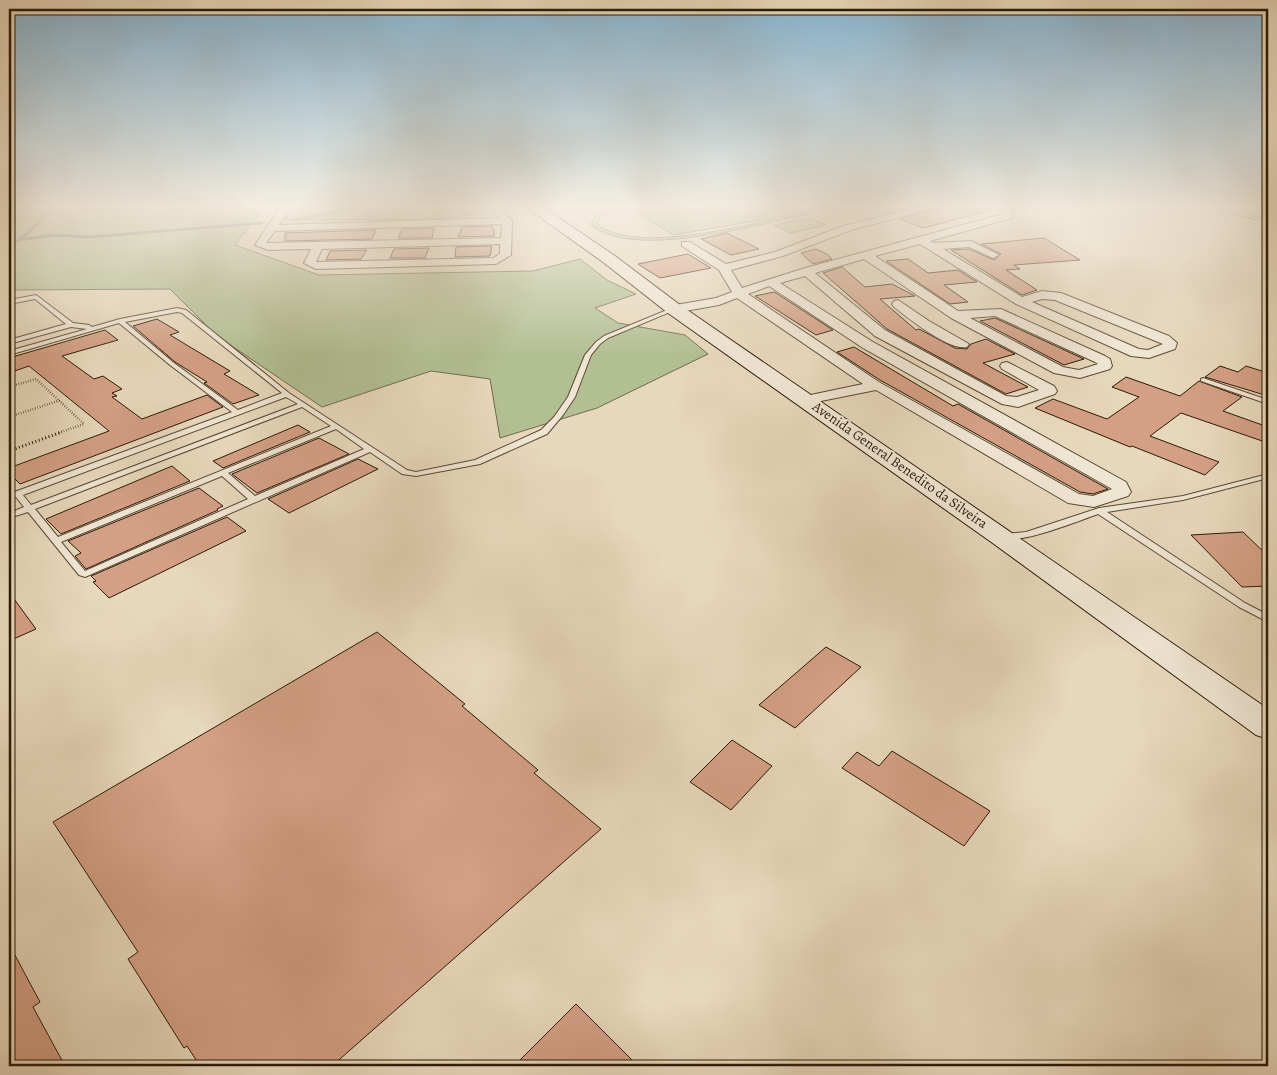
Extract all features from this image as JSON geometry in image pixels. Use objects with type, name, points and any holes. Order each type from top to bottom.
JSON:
[{"type":"main road","name":"Avenida General Benedito da Silveira","points":[[603,255],[674,309],[1003,538],[1268,726]]},
{"type":"street","points":[[314,255],[310,263],[312,265],[496,261],[504,255]]},
{"type":"street","points":[[372,264],[376,255]]},
{"type":"street","points":[[704,255],[724,268],[738,294],[876,386],[1074,499],[1094,502],[1122,492],[1120,486],[868,345],[770,282]]},
{"type":"street","points":[[724,268],[774,255]]},
{"type":"street","points":[[674,309],[704,305],[770,282],[864,255]]},
{"type":"street","points":[[865,255],[955,315],[1059,370],[1080,374],[1105,366],[1105,362],[1100,359],[997,312],[955,315]]},
{"type":"street","points":[[947,255],[1020,301],[1136,353],[1149,354],[1170,346],[1170,343],[1164,339],[1056,296],[1042,295],[1020,301]]},
{"type":"street","points":[[806,271],[880,333],[1002,400],[1018,402],[1050,391],[1050,389],[1007,366]]},
{"type":"street","points":[[898,304],[924,324],[962,344]]},
{"type":"street","points":[[880,333],[924,324]]},
{"type":"street","points":[[806,400],[876,386]]},
{"type":"lane","points":[[9,302],[36,297],[71,325]]},
{"type":"lane","points":[[9,353],[120,320],[177,310],[184,311],[302,405],[370,450],[410,473],[485,460],[544,432],[551,426],[574,392],[586,356],[597,343],[606,337],[674,309]]},
{"type":"lane","points":[[120,320],[172,364],[236,412]]},
{"type":"lane","points":[[9,342],[71,325],[94,328]]},
{"type":"lane","points":[[1203,380],[1268,402]]},
{"type":"lane","points":[[9,497],[287,394]]},
{"type":"lane","points":[[9,516],[302,405]]},
{"type":"lane","points":[[56,540],[335,427]]},
{"type":"lane","points":[[18,494],[82,574],[86,574],[370,450]]},
{"type":"lane","points":[[222,472],[254,500]]},
{"type":"lane","points":[[1003,538],[1026,535],[1099,510],[1191,496],[1268,476]]},
{"type":"lane","points":[[1099,510],[1242,605],[1268,619]]},
{"type":"path","points":[[9,387],[36,378],[84,424],[9,451]]},
{"type":"path","points":[[9,417],[61,400]]},
{"type":"green space","points":[[9,255],[263,255],[319,275],[533,271],[580,259],[607,280],[636,294],[595,308],[618,323],[685,335],[708,354],[597,408],[500,438],[490,379],[431,371],[322,407],[217,336],[170,289],[9,290]]},
{"type":"building","points":[[328,255],[364,255],[361,259],[326,260]]},
{"type":"building","points":[[391,255],[426,255],[425,258],[390,258]]},
{"type":"building","points":[[455,255],[490,255],[490,256],[455,257]]},
{"type":"building","points":[[690,255],[711,268],[660,278],[638,264]]},
{"type":"building","points":[[803,255],[828,255],[832,259],[813,264]]},
{"type":"building","points":[[959,255],[983,255],[994,260],[1000,255],[1072,255],[1080,260],[1014,265],[1020,269],[1006,270],[1037,290],[1022,295]]},
{"type":"building","points":[[908,259],[928,273],[958,270],[977,282],[944,285],[968,302],[950,304],[886,261]]},
{"type":"building","points":[[842,267],[865,287],[892,284],[915,296],[880,299],[916,330],[919,329],[955,348],[967,349],[971,344],[986,339],[1015,354],[983,363],[1028,387],[1006,394],[887,329],[823,273]]},
{"type":"building","points":[[774,292],[833,330],[816,335],[755,296]]},
{"type":"building","points":[[995,318],[1084,359],[1064,365],[980,321]]},
{"type":"building","points":[[157,319],[179,332],[170,335],[230,371],[224,374],[259,395],[233,404],[204,383],[207,382],[175,362],[133,326]]},
{"type":"building","points":[[105,330],[118,340],[62,356],[94,379],[103,376],[122,389],[112,393],[117,396],[112,397],[142,419],[207,395],[223,407],[20,484],[9,473],[9,468],[109,431],[29,366],[9,373],[9,358]]},
{"type":"building","points":[[854,347],[953,406],[958,404],[1108,489],[1093,494],[1080,492],[880,380],[837,352]]},
{"type":"building","points":[[1220,366],[1238,372],[1246,366],[1268,373],[1268,396],[1205,377]]},
{"type":"building","points":[[1126,377],[1180,396],[1199,381],[1242,397],[1223,411],[1268,427],[1268,443],[1181,413],[1150,436],[1219,462],[1205,475],[1035,408],[1053,399],[1107,419],[1139,397],[1112,387]]},
{"type":"building","points":[[298,425],[310,432],[223,468],[213,461]]},
{"type":"building","points":[[319,438],[349,454],[257,493],[232,474]]},
{"type":"building","points":[[358,459],[378,469],[289,513],[268,499]]},
{"type":"building","points":[[172,466],[190,481],[61,534],[46,519]]},
{"type":"building","points":[[199,488],[223,506],[218,510],[86,569],[75,556],[81,553],[68,541]]},
{"type":"building","points":[[227,517],[246,531],[109,598],[93,582],[96,581],[91,576]]},
{"type":"building","points":[[1243,532],[1268,556],[1268,586],[1242,587],[1191,535]]},
{"type":"building","points":[[9,592],[36,629],[9,641]]},
{"type":"building","points":[[377,632],[465,704],[462,706],[538,770],[534,773],[601,829],[332,1066],[200,1066],[187,1046],[184,1048],[128,959],[138,952],[53,822]]},
{"type":"building","points":[[826,647],[861,667],[795,728],[759,705]]},
{"type":"building","points":[[732,740],[772,766],[731,810],[690,782]]},
{"type":"building","points":[[892,751],[990,811],[964,846],[842,768],[857,752],[879,766]]},
{"type":"building","points":[[9,944],[40,1002],[33,1007],[65,1066],[9,1066]]},
{"type":"building","points":[[576,1004],[638,1066],[514,1066]]}]
